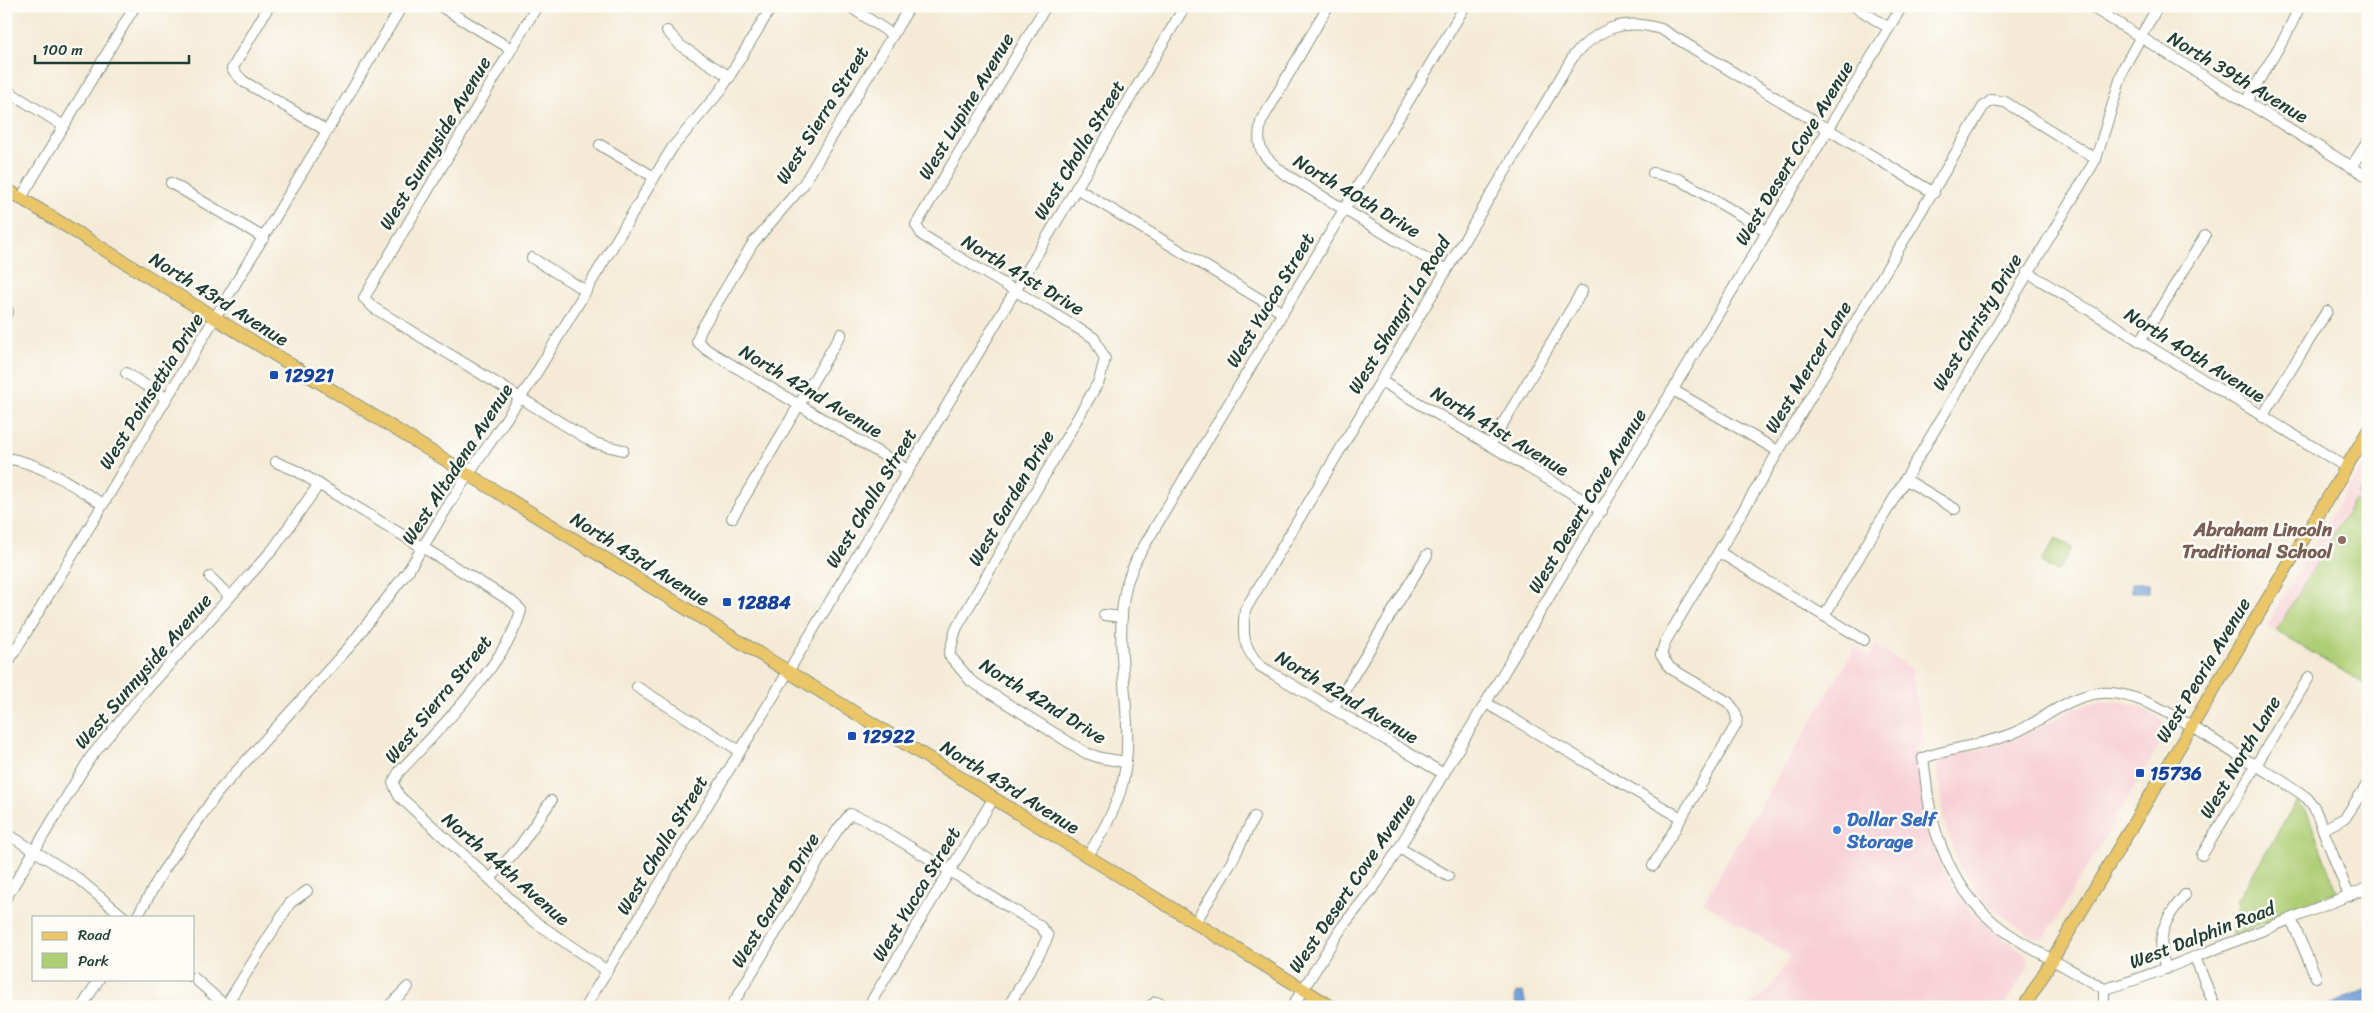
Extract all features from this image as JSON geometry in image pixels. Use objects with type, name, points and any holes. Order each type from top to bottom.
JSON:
[{"type":"main road","name":"North 43rd Avenue","points":[[6,189],[215,320],[1332,1007]]},
{"type":"main road","name":"West Peoria Avenue","points":[[2024,1007],[2368,431]]},
{"type":"street","points":[[21,198],[135,6]]},
{"type":"street","points":[[269,6],[232,69],[243,81],[327,131]]},
{"type":"street","name":"West Poinsettia Drive","points":[[6,666],[402,6]]},
{"type":"street","points":[[440,6],[511,49]]},
{"type":"street","name":"West Sunnyside Avenue","points":[[521,398],[374,308],[364,298],[537,6]]},
{"type":"street","name":"West Altadena Avenue","points":[[138,916],[168,864],[218,792],[367,627],[423,548],[468,475],[521,398],[672,148],[730,77],[772,6]]},
{"type":"street","points":[[850,6],[893,34]]},
{"type":"street","name":"West Sierra Street","points":[[697,341],[701,330],[753,243],[803,186],[910,6]]},
{"type":"street","name":"West Lupine Avenue","points":[[916,225],[1046,6]]},
{"type":"street","name":"West Cholla Street","points":[[585,1007],[788,673],[1185,6]]},
{"type":"street","name":"North 40th Drive","points":[[1328,6],[1261,122],[1258,144],[1265,157],[1284,173],[1446,270]]},
{"type":"street","name":"West Yucca Street","points":[[1087,857],[1111,815],[1120,792],[1126,762],[1122,617],[1126,585],[1143,545],[1464,6]]},
{"type":"street","points":[[1854,6],[1889,28]]},
{"type":"street","name":"West Desert Cove Avenue","points":[[1292,1007],[1342,927],[1377,883],[1400,848],[1902,6]]},
{"type":"street","name":"North 39th Avenue","points":[[2090,6],[2368,178]]},
{"type":"street","points":[[2140,37],[2158,6]]},
{"type":"street","points":[[2246,102],[2286,37],[2300,6]]},
{"type":"street","name":"West Shangri La Road","points":[[1244,639],[1245,610],[1255,591],[1574,55],[1588,41],[1614,27],[1644,24],[1675,35],[1828,130]]},
{"type":"street","points":[[667,31],[680,46],[730,77]]},
{"type":"street","name":"West Christy Drive","points":[[1824,616],[2096,159],[2124,66],[2140,37]]},
{"type":"street","points":[[6,90],[64,126]]},
{"type":"street","name":"West Mercer Lane","points":[[1681,818],[1736,725],[1738,718],[1735,709],[1728,702],[1670,668],[1661,655],[1665,642],[1934,193],[1983,107],[1992,100],[2005,102],[2096,159]]},
{"type":"street","points":[[1828,130],[1934,193]]},
{"type":"street","points":[[2351,167],[2368,140]]},
{"type":"street","points":[[600,145],[654,177]]},
{"type":"street","points":[[1653,173],[1679,178],[1767,230]]},
{"type":"street","points":[[171,183],[264,238]]},
{"type":"street","points":[[1076,188],[1283,312]]},
{"type":"street","name":"North 41st Drive","points":[[916,225],[922,235],[1094,338],[1105,359]]},
{"type":"street","points":[[2140,342],[2205,236]]},
{"type":"street","points":[[532,258],[586,290]]},
{"type":"street","name":"North 40th Avenue","points":[[2027,272],[2346,467]]},
{"type":"street","points":[[1490,445],[1582,291]]},
{"type":"street","points":[[2262,417],[2327,311]]},
{"type":"street","points":[[732,518],[841,334]]},
{"type":"street","name":"North 42nd Avenue","points":[[697,341],[707,350],[908,470]]},
{"type":"street","name":"West Garden Drive","points":[[949,656],[956,629],[1100,381],[1105,359]]},
{"type":"street","points":[[126,373],[166,398]]},
{"type":"street","name":"North 41st Avenue","points":[[1381,380],[1602,511]]},
{"type":"street","points":[[1673,390],[1778,451]]},
{"type":"street","points":[[521,398],[594,442],[623,450]]},
{"type":"street","points":[[6,458],[23,460],[42,468],[102,504]]},
{"type":"street","points":[[276,462],[297,470],[423,548]]},
{"type":"street","points":[[1905,479],[1955,509]]},
{"type":"street","name":"West Sunnyside Avenue","points":[[6,898],[90,758],[141,696],[274,548],[319,484]]},
{"type":"street","name":"West Sierra Street","points":[[393,782],[467,697],[516,628],[521,610],[511,601],[423,548]]},
{"type":"street","points":[[1719,552],[1864,640]]},
{"type":"street","points":[[1333,708],[1426,555]]},
{"type":"street","name":"West Sunnyside Avenue","points":[[210,577],[230,597]]},
{"type":"street","points":[[1104,616],[1122,617]]},
{"type":"street","name":"North 42nd Avenue","points":[[1244,639],[1248,653],[1260,666],[1444,774]]},
{"type":"street","name":"North 42nd Drive","points":[[949,656],[971,681],[1086,753],[1101,758],[1126,762]]},
{"type":"street","name":"West North Lane","points":[[2202,855],[2309,677]]},
{"type":"street","points":[[637,687],[740,751]]},
{"type":"street","points":[[2104,1007],[2104,989],[1993,922],[1968,894],[1948,864],[1932,817],[1923,758],[2018,732],[2070,701],[2100,693],[2138,700],[2191,727],[2307,798],[2323,829],[2349,896]]},
{"type":"street","points":[[1486,702],[1681,818],[1653,866]]},
{"type":"street","name":"North 44th Avenue","points":[[393,782],[399,796],[490,879],[528,917],[606,970]]},
{"type":"street","points":[[2323,829],[2345,818],[2368,783]]},
{"type":"street","name":"West Yucca Street","points":[[868,1007],[993,799]]},
{"type":"street","points":[[490,879],[520,846],[550,800]]},
{"type":"street","name":"West Garden Drive","points":[[731,1007],[838,828],[850,814],[866,820],[950,872]]},
{"type":"street","points":[[1195,923],[1231,863],[1254,817]]},
{"type":"street","points":[[6,833],[76,877],[123,916]]},
{"type":"street","points":[[1400,848],[1448,876]]},
{"type":"street","points":[[950,872],[1040,926],[1048,936],[1008,1007]]},
{"type":"street","name":"West Dalphin Road","points":[[2104,989],[2166,969],[2368,888]]},
{"type":"street","points":[[195,979],[226,1006],[290,903],[307,891]]},
{"type":"street","points":[[2166,969],[2160,944],[2163,928],[2170,912],[2185,895]]},
{"type":"street","points":[[2291,919],[2316,977]]},
{"type":"street","points":[[2195,957],[2215,1007]]},
{"type":"street","points":[[82,1007],[98,980]]},
{"type":"street","points":[[388,1007],[408,987]]},
{"type":"street","points":[[1153,1004],[1169,1007]]},
{"type":"shaded area","name":"Abraham Lincoln Traditional School","points":[[2368,455],[2368,686],[2266,625]]},
{"type":"shaded area","name":"Dollar Self Storage","points":[[1876,646],[1912,669],[1924,743],[1915,745],[1926,822],[1937,858],[1947,877],[1972,912],[1993,931],[2026,954],[2029,961],[2028,967],[2004,1007],[1746,1007],[1763,995],[1777,979],[1790,955],[1703,902],[1855,648],[1870,657]]},
{"type":"shaded area","points":[[2098,702],[2123,702],[2138,707],[2162,719],[2168,731],[2047,934],[2044,937],[2035,938],[1994,910],[1983,900],[1957,862],[1944,822],[1937,765],[1941,758],[1946,756],[1990,748],[2016,739],[2078,707]]},
{"type":"green space","points":[[2368,478],[2368,501],[2358,495]]},
{"type":"green space","name":"Abraham Lincoln Traditional School","points":[[2354,500],[2368,508],[2368,686],[2276,631]]},
{"type":"green space","points":[[2056,539],[2072,548],[2057,572],[2041,562]]},
{"type":"green space","points":[[2297,800],[2307,812],[2336,891],[2232,936],[2238,903],[2236,902]]},
{"type":"water","points":[[2132,583],[2149,583],[2149,592],[2132,592]]},
{"type":"water","points":[[2368,989],[2368,1007],[2324,1007]]},
{"type":"water","points":[[1523,992],[1526,1007],[1517,1007],[1514,997],[1516,993]]},
{"type":"place","name":"12921","points":[[274,375]]},
{"type":"place","name":"Abraham Lincoln Traditional School","points":[[2342,540]]},
{"type":"place","name":"12884","points":[[727,602]]},
{"type":"place","name":"12922","points":[[852,736]]},
{"type":"place","name":"15736","points":[[2140,773]]},
{"type":"place","name":"Dollar Self Storage","points":[[1837,830]]}]
